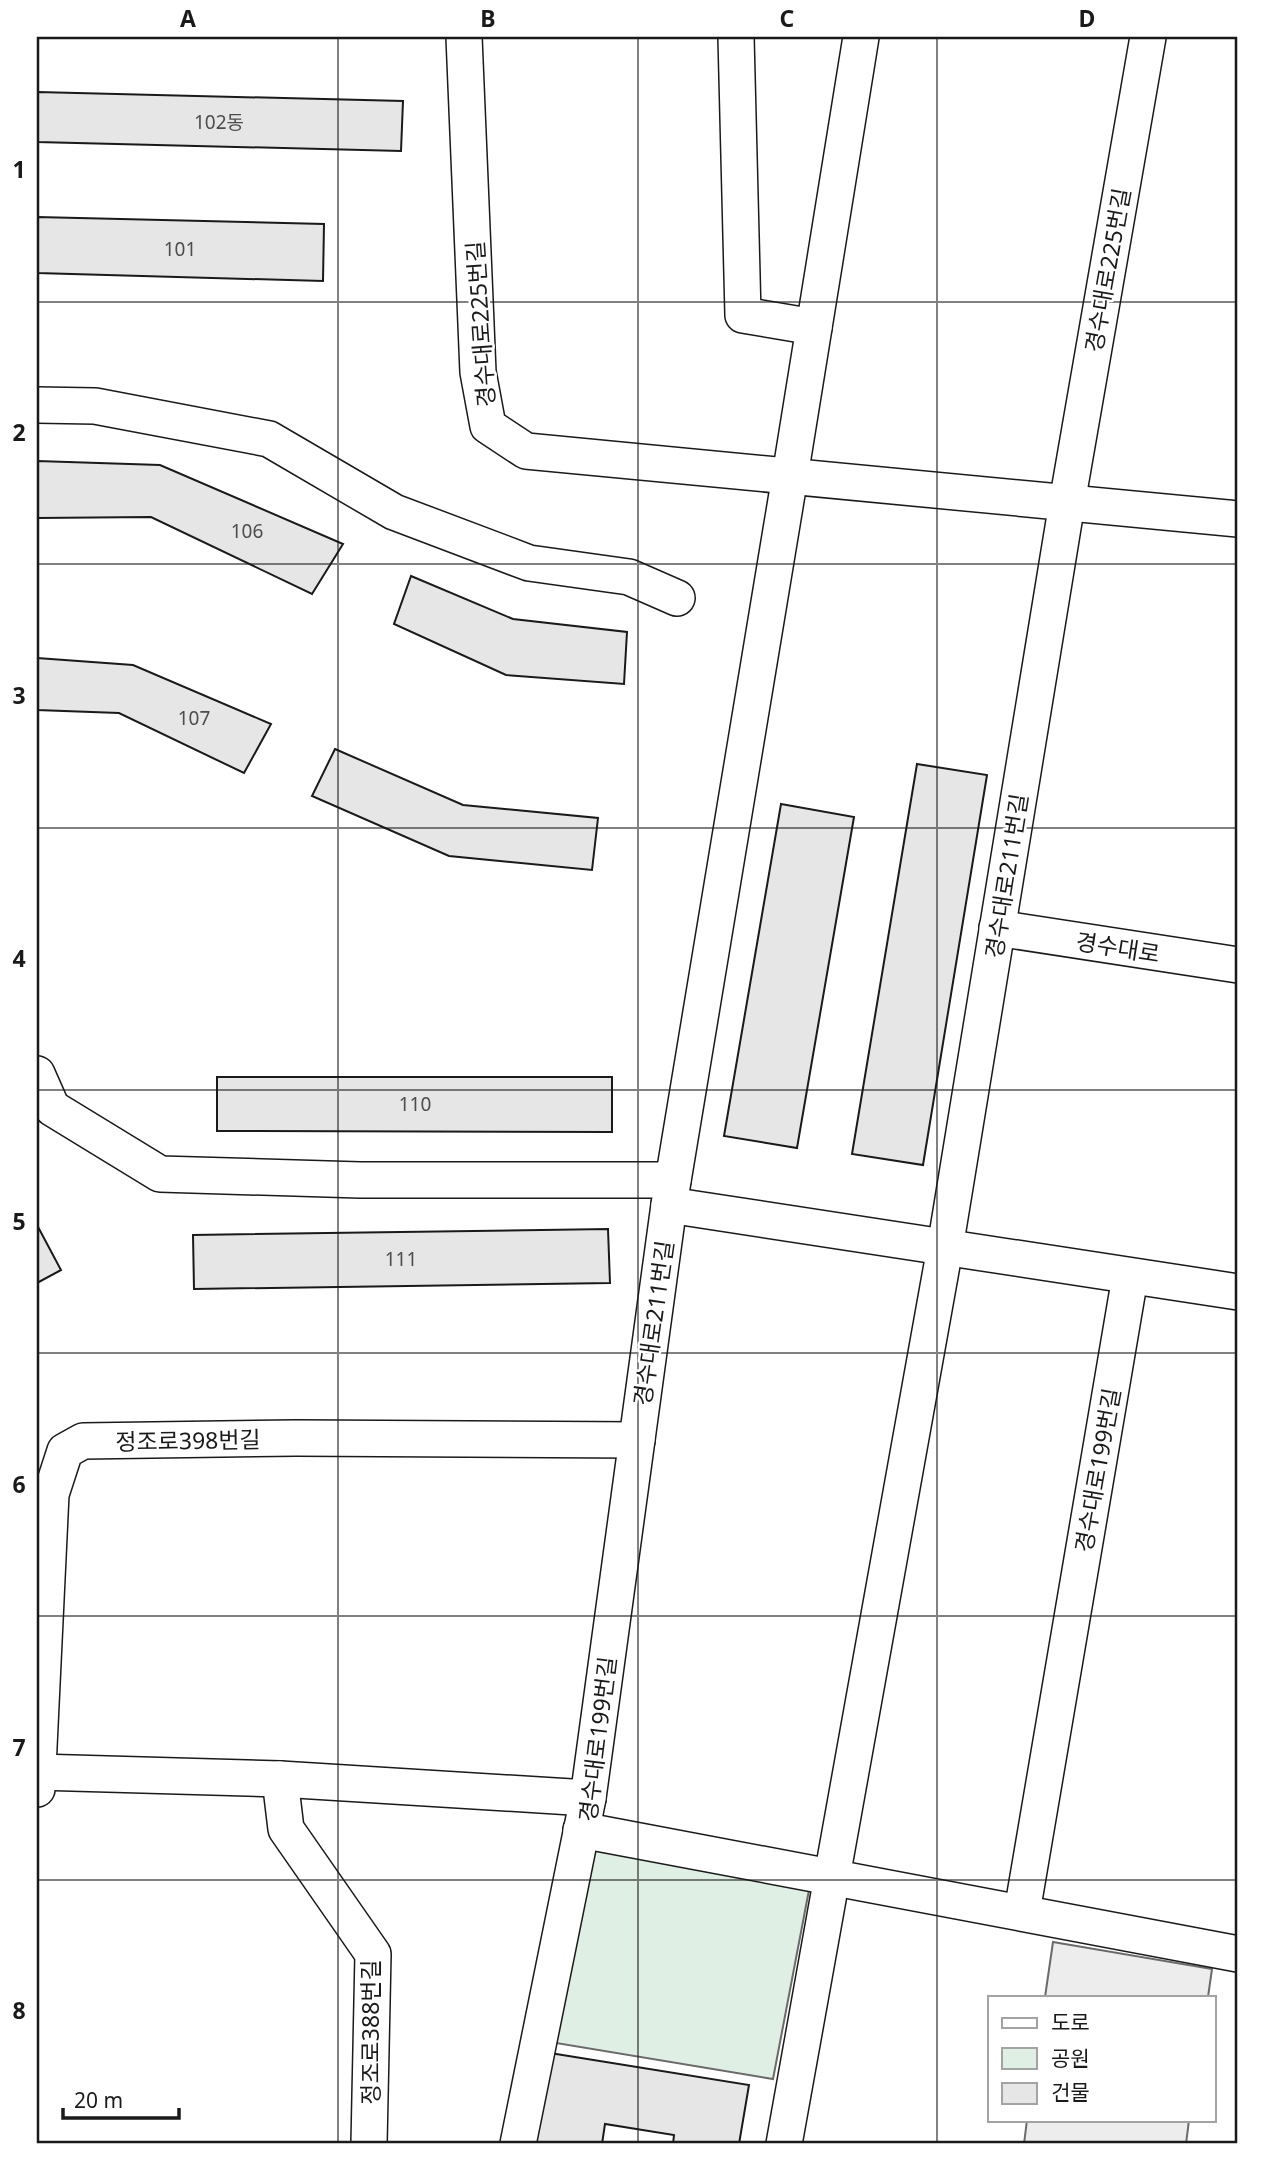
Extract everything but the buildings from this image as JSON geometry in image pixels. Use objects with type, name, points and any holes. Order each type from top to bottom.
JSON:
[{"type":"street","name":"경수대로225번길","points":[[464,37],[478,372],[488,426],[526,451],[1238,519]]},
{"type":"street","points":[[736,37],[743,315],[814,327]]},
{"type":"street","points":[[790,476],[860,37]]},
{"type":"street","name":"경수대로225번길","points":[[1067,503],[1148,37]]},
{"type":"street","points":[[37,405],[95,406],[269,439],[394,512],[529,563],[629,577],[677,598]]},
{"type":"street","name":"경수대로211번길","points":[[637,1440],[671,1193],[790,476]]},
{"type":"street","name":"경수대로211번길","points":[[945,1248],[1067,503]]},
{"type":"street","name":"경수대로","points":[[997,928],[1238,965]]},
{"type":"street","points":[[37,1074],[52,1108],[160,1174],[671,1193],[945,1248],[1238,1292]]},
{"type":"street","points":[[784,2144],[945,1248]]},
{"type":"street","name":"경수대로199번길","points":[[1022,1912],[1130,1277]]},
{"type":"street","name":"정조로398번길","points":[[37,1772],[51,1494],[65,1451],[83,1441],[296,1438],[637,1440]]},
{"type":"street","name":"경수대로199번길","points":[[637,1440],[585,1814],[832,1877],[1238,1954]]},
{"type":"street","points":[[37,1789],[37,1772],[280,1779],[585,1814],[518,2144]]},
{"type":"street","name":"정조로388번길","points":[[280,1779],[286,1829],[373,1954],[369,2144]]},
{"type":"green space","points":[[588,1843],[809,1890],[773,2079],[550,2042]]},
{"type":"shaded area","points":[[1053,1942],[1212,1969],[1208,1996],[1045,1996]]},
{"type":"shaded area","points":[[1027,2122],[1189,2122],[1186,2144],[1024,2144]]}]
